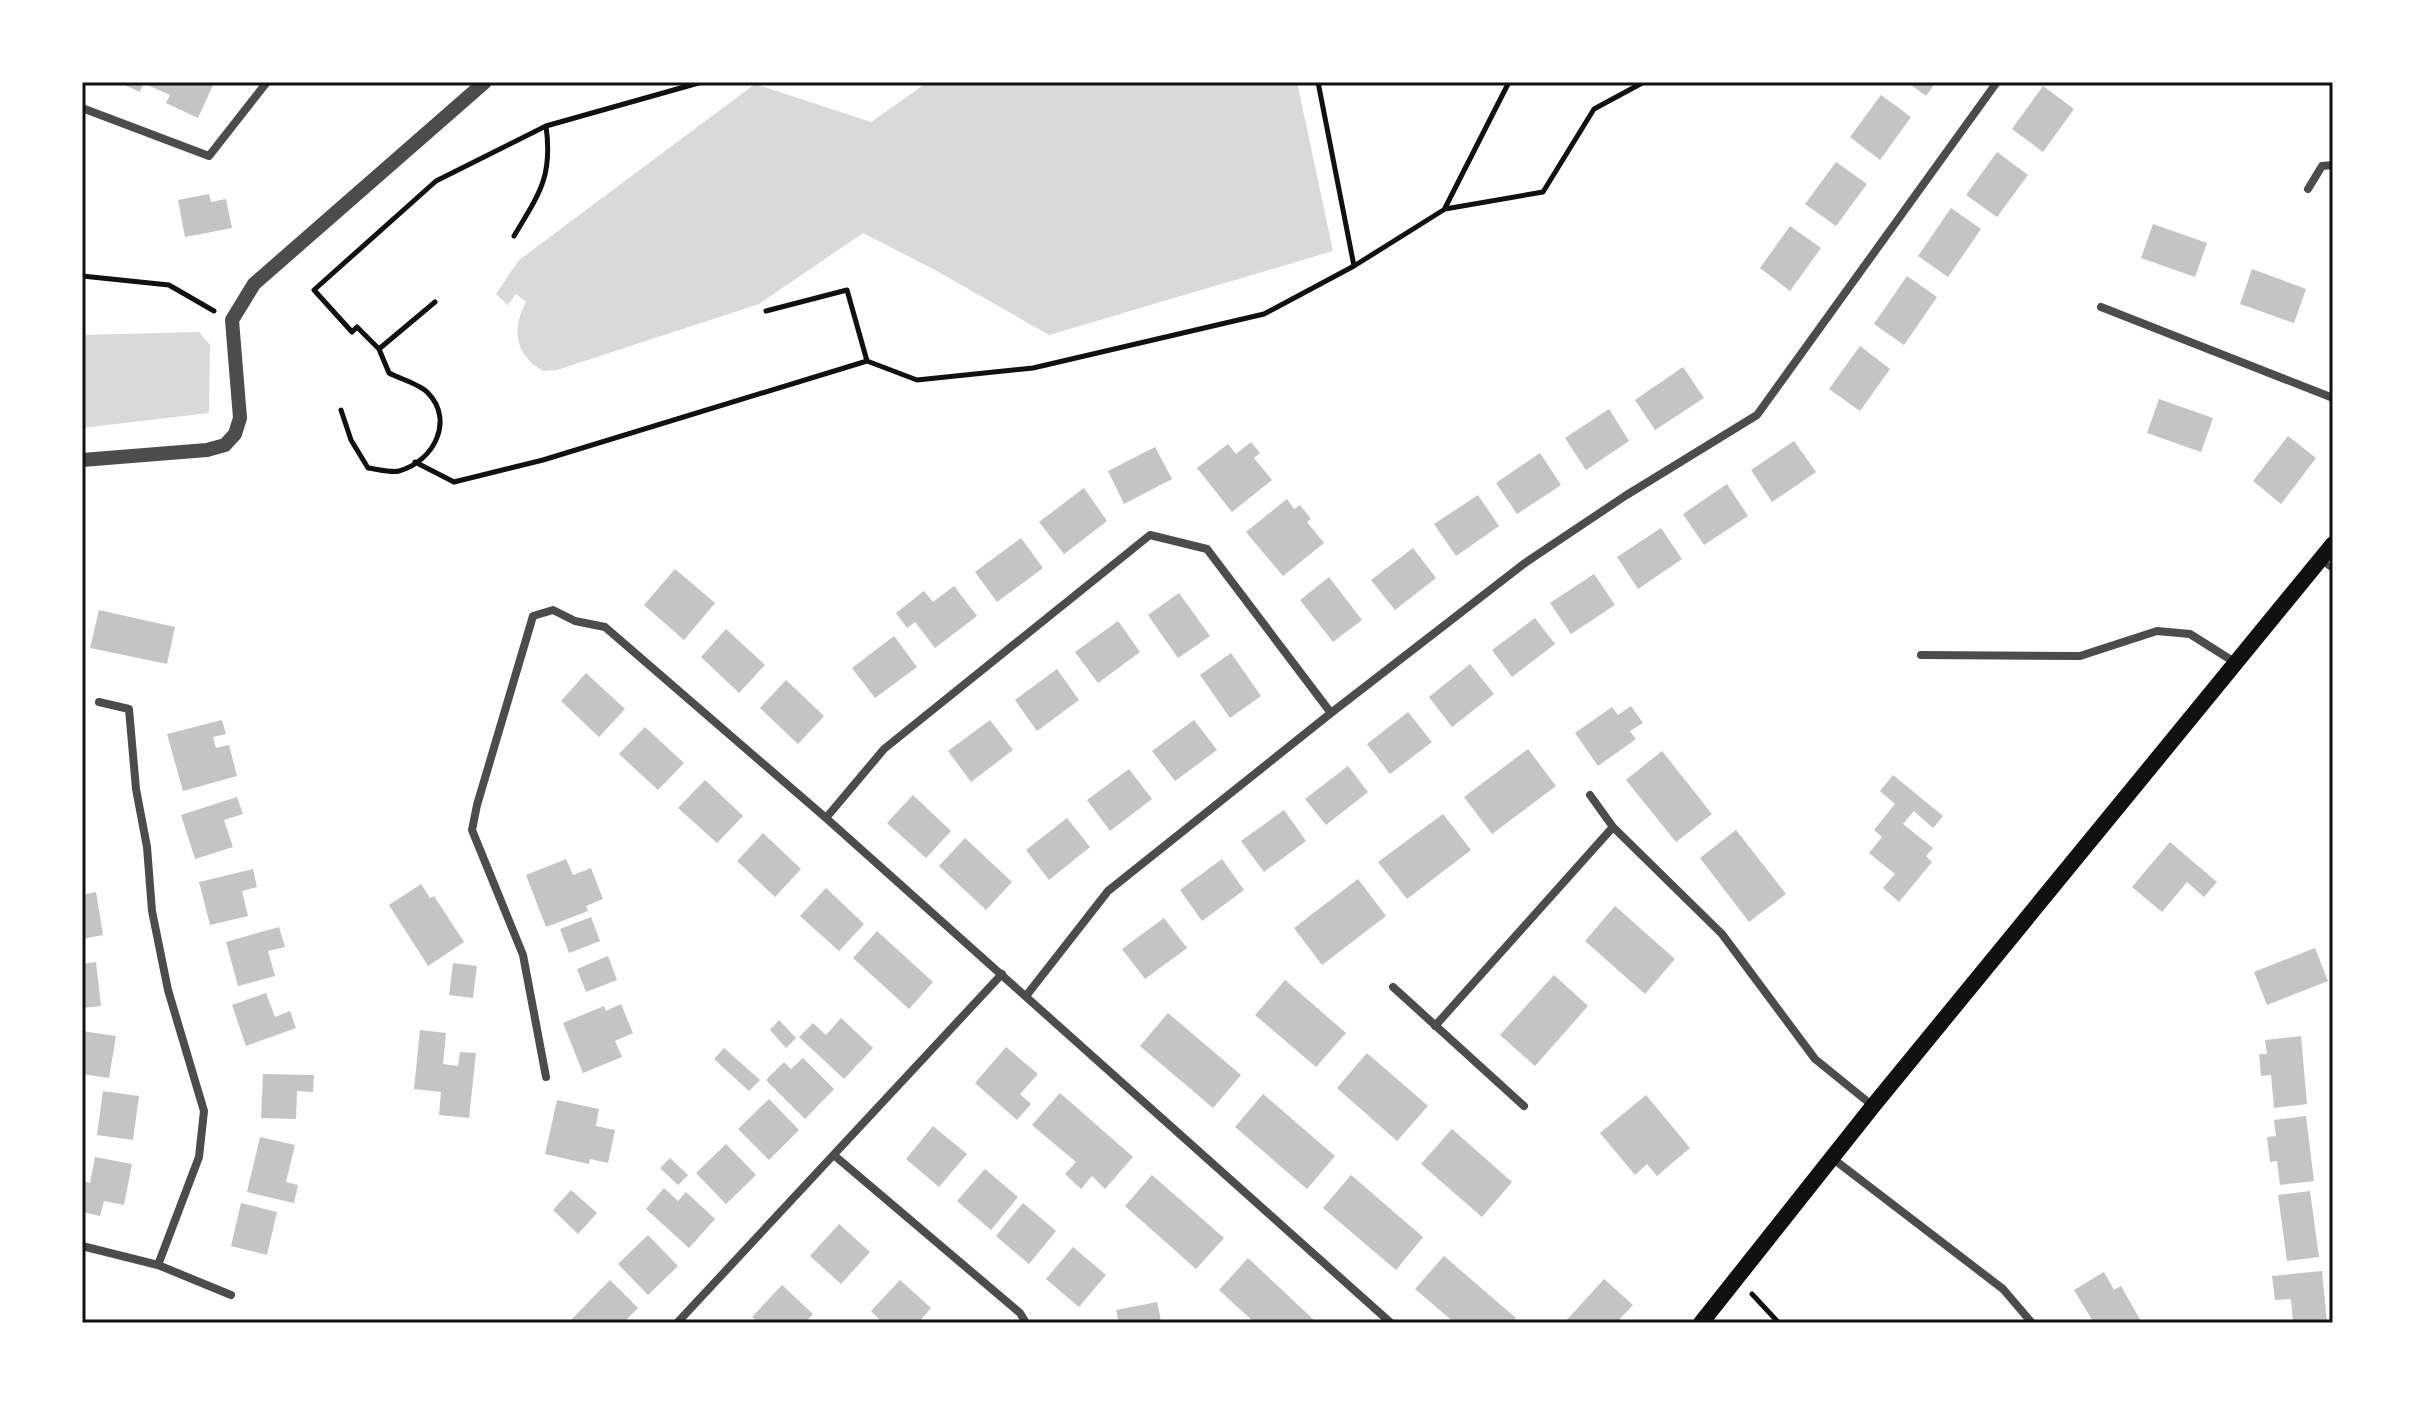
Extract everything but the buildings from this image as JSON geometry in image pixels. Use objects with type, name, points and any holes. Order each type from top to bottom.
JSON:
[{"type":"main road","points":[[1701,1323],[1873,1106],[2236,663],[2327,564],[2333,544]]},
{"type":"street","points":[[82,108],[209,156],[267,82]]},
{"type":"street","points":[[82,460],[207,450],[225,445],[235,434],[240,418],[232,321],[254,284],[485,82]]},
{"type":"street","points":[[1026,996],[1108,891],[1331,713],[1525,563],[1625,496],[1757,415],[1997,82]]},
{"type":"street","points":[[2308,189],[2322,166],[2333,165]]},
{"type":"street","points":[[2101,307],[2333,398]]},
{"type":"street","points":[[826,818],[884,749],[1150,535],[1207,549],[1331,713]]},
{"type":"street","points":[[546,1077],[523,955],[472,830],[533,616],[553,610],[575,621],[605,627],[826,818],[1391,1323]]},
{"type":"street","points":[[1921,655],[2080,656],[2157,631],[2190,634],[2236,663]]},
{"type":"street","points":[[99,702],[129,709],[152,911],[168,990],[204,1111],[199,1157],[158,1265]]},
{"type":"street","points":[[1590,795],[1613,827],[1722,934],[1815,1059],[1873,1106]]},
{"type":"street","points":[[1435,1026],[1613,827]]},
{"type":"street","points":[[677,1323],[1002,974]]},
{"type":"street","points":[[1393,987],[1524,1106]]},
{"type":"street","points":[[835,1156],[1020,1313],[1026,1323]]},
{"type":"street","points":[[1832,1158],[2003,1289],[2032,1323]]},
{"type":"street","points":[[82,1246],[158,1265],[231,1295]]},
{"type":"path","points":[[341,410],[351,440],[368,468],[398,471],[430,451],[441,433],[438,410],[427,391],[389,373],[379,349],[357,327],[352,332],[314,290],[436,181],[546,126],[702,82]]},
{"type":"path","points":[[1318,82],[1354,266]]},
{"type":"path","points":[[1445,209],[1509,82]]},
{"type":"path","points":[[415,462],[454,482],[543,460],[867,361],[917,380],[1033,368],[1264,314],[1354,266],[1445,209],[1543,192],[1594,109],[1644,82]]},
{"type":"path","points":[[514,236],[545,183],[550,150],[546,126]]},
{"type":"path","points":[[82,276],[169,285],[232,321]]},
{"type":"path","points":[[766,311],[847,290],[867,361]]},
{"type":"path","points":[[379,349],[435,302]]},
{"type":"path","points":[[1737,1279],[1779,1323]]},
{"type":"shaded area","points":[[928,82],[1297,82],[1333,251],[1049,335],[863,233],[759,304],[557,370],[543,371],[521,350],[518,322],[526,302],[516,294],[508,305],[496,294],[519,260],[755,84],[871,122]]},
{"type":"shaded area","points":[[199,332],[210,345],[209,413],[82,428],[82,335]]}]
